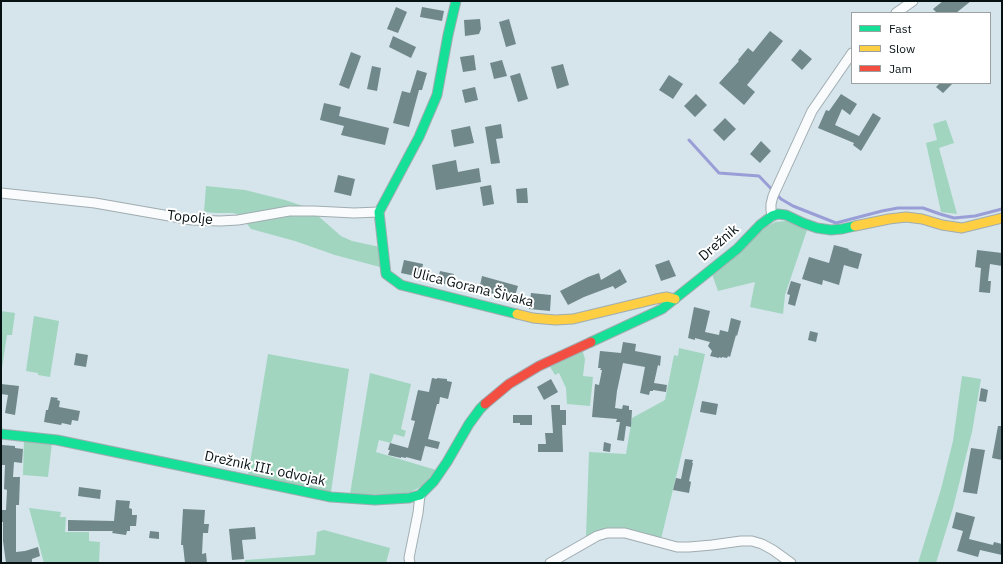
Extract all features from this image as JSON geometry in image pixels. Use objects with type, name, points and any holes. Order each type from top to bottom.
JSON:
[{"type":"street","points":[[379,212],[419,137],[437,95],[456,1]]},
{"type":"street","points":[[897,12],[913,1]]},
{"type":"street","points":[[851,54],[812,111],[777,185],[771,204],[772,216],[778,214],[786,215],[817,228],[831,230],[842,230],[889,219],[906,217],[922,219],[942,226],[962,228],[1002,218]]},
{"type":"street","name":"Topolje","points":[[2,195],[95,203],[192,220],[238,220],[289,211],[354,213],[379,212]]},
{"type":"street","name":"Ulica Gorana Šivaka","points":[[379,212],[386,274],[401,285],[534,318],[555,320],[573,319],[667,297],[675,299]]},
{"type":"street","name":"Drežnik","points":[[420,496],[434,481],[480,409],[490,399],[510,384],[539,366],[662,309],[737,249],[760,225],[772,216]]},
{"type":"street","name":"Drežnik III. odvojak","points":[[1,434],[57,440],[331,497],[375,500],[420,496]]},
{"type":"street","points":[[410,563],[409,558],[420,496]]},
{"type":"street","points":[[550,563],[597,536],[607,533],[625,533],[677,547],[752,541],[773,550],[791,563]]},
{"type":"green space","points":[[946,120],[954,143],[939,148],[957,214],[941,212],[926,143],[937,140],[933,124]]},
{"type":"green space","points":[[206,186],[245,190],[285,200],[309,208],[341,236],[352,241],[380,247],[380,267],[335,255],[295,241],[251,229],[240,215],[233,213],[204,212]]},
{"type":"green space","points":[[786,221],[807,230],[785,295],[783,314],[750,307],[755,282],[718,291],[712,274],[766,227],[775,222]]},
{"type":"green space","points":[[1,311],[15,313],[12,335],[7,335],[2,368],[1,368]]},
{"type":"green space","points":[[34,316],[59,321],[50,377],[26,371]]},
{"type":"green space","points":[[679,348],[705,354],[661,539],[597,532],[586,536],[589,452],[626,454],[632,418],[665,400],[674,355],[678,356]]},
{"type":"green space","points":[[582,349],[585,359],[583,376],[593,377],[590,406],[567,404],[566,388],[559,373],[555,375],[549,365]]},
{"type":"green space","points":[[268,354],[349,369],[331,492],[248,475]]},
{"type":"green space","points":[[370,373],[411,384],[401,429],[406,431],[404,437],[394,434],[391,443],[379,440],[376,452],[436,470],[422,486],[411,492],[398,495],[350,494]]},
{"type":"green space","points":[[962,376],[981,379],[972,432],[953,508],[936,563],[918,563],[941,489],[953,441]]},
{"type":"green space","points":[[24,438],[52,443],[48,477],[23,475]]},
{"type":"green space","points":[[29,508],[61,512],[60,517],[66,517],[65,532],[89,532],[89,541],[100,542],[99,563],[44,563]]},
{"type":"green space","points":[[324,530],[390,548],[386,563],[245,563],[245,560],[315,555],[317,532]]},
{"type":"building","points":[[943,1],[971,1],[957,12],[936,12],[933,9]]},
{"type":"building","points":[[396,7],[407,12],[398,33],[387,29]]},
{"type":"building","points":[[422,7],[444,11],[442,21],[420,17]]},
{"type":"building","points":[[480,19],[481,29],[479,34],[465,36],[464,20]]},
{"type":"building","points":[[509,19],[516,44],[506,47],[499,22]]},
{"type":"building","points":[[770,31],[783,41],[747,85],[755,92],[744,105],[719,83],[739,61],[738,60],[748,48],[753,52]]},
{"type":"building","points":[[393,36],[416,47],[411,58],[389,47]]},
{"type":"building","points":[[800,49],[812,59],[802,70],[791,60]]},
{"type":"building","points":[[351,52],[361,56],[349,89],[339,85]]},
{"type":"building","points":[[474,55],[476,70],[463,72],[460,57]]},
{"type":"building","points":[[502,60],[507,76],[494,79],[490,63]]},
{"type":"building","points":[[563,64],[569,85],[557,89],[551,67]]},
{"type":"building","points":[[372,66],[381,68],[377,91],[367,89]]},
{"type":"building","points":[[417,70],[427,73],[422,90],[419,90],[409,127],[393,123],[402,91],[410,93]]},
{"type":"building","points":[[520,73],[528,99],[518,102],[510,76]]},
{"type":"building","points":[[669,75],[683,84],[673,99],[659,90]]},
{"type":"building","points":[[939,84],[952,84],[943,93],[936,87]]},
{"type":"building","points":[[475,87],[478,100],[465,103],[462,90]]},
{"type":"building","points":[[696,94],[707,105],[695,117],[684,106]]},
{"type":"building","points":[[841,94],[857,104],[850,115],[842,109],[835,125],[859,136],[873,113],[881,118],[861,151],[853,145],[854,143],[818,128],[826,110],[829,111]]},
{"type":"building","points":[[324,103],[341,107],[339,116],[389,128],[385,145],[341,135],[344,126],[320,120]]},
{"type":"building","points":[[725,118],[736,129],[724,141],[713,130]]},
{"type":"building","points":[[501,124],[503,138],[496,139],[500,163],[491,164],[485,127]]},
{"type":"building","points":[[470,126],[474,143],[454,147],[451,130]]},
{"type":"building","points":[[761,141],[771,151],[760,163],[750,154]]},
{"type":"building","points":[[456,160],[458,172],[479,168],[481,182],[436,190],[432,165]]},
{"type":"building","points":[[338,175],[355,179],[351,196],[334,192]]},
{"type":"building","points":[[491,185],[494,204],[483,206],[480,187]]},
{"type":"building","points":[[527,188],[528,203],[517,203],[516,189]]},
{"type":"building","points":[[834,245],[862,254],[858,269],[844,265],[839,285],[823,280],[822,285],[802,279],[809,257],[829,263]]},
{"type":"building","points":[[977,250],[1002,253],[1002,266],[990,264],[988,281],[991,281],[990,293],[979,292],[981,268],[975,267]]},
{"type":"building","points":[[404,260],[423,264],[420,277],[401,273]]},
{"type":"building","points":[[669,260],[676,276],[661,281],[655,265]]},
{"type":"building","points":[[620,269],[627,282],[615,289],[613,286],[568,305],[560,291],[599,273],[601,280]]},
{"type":"building","points":[[440,271],[454,274],[452,286],[437,282]]},
{"type":"building","points":[[482,276],[518,286],[514,299],[479,290]]},
{"type":"building","points":[[791,281],[801,284],[795,306],[788,304],[790,295],[787,294]]},
{"type":"building","points":[[531,293],[551,295],[550,311],[529,309]]},
{"type":"building","points":[[694,307],[710,311],[705,332],[719,335],[720,330],[728,332],[731,318],[741,321],[730,357],[719,358],[710,356],[712,351],[708,346],[710,342],[695,338],[695,340],[688,338]]},
{"type":"building","points":[[810,331],[818,333],[816,342],[808,340]]},
{"type":"building","points":[[623,342],[636,344],[635,351],[661,356],[660,366],[658,365],[654,383],[667,385],[666,392],[653,390],[650,391],[649,395],[640,393],[645,367],[623,363],[615,408],[622,409],[623,405],[629,406],[629,410],[632,410],[631,427],[626,426],[624,441],[617,440],[620,422],[616,422],[617,419],[592,417],[595,384],[599,385],[602,370],[600,370],[601,368],[598,368],[600,351],[621,353]]},
{"type":"building","points":[[76,353],[88,355],[86,367],[74,365]]},
{"type":"building","points":[[432,378],[447,379],[447,381],[452,382],[448,399],[440,397],[439,404],[437,404],[428,439],[440,442],[438,449],[425,446],[421,461],[406,457],[401,458],[388,455],[390,443],[408,448],[415,421],[411,420],[418,390],[429,392]]},
{"type":"building","points":[[551,379],[558,392],[544,400],[537,387]]},
{"type":"building","points":[[1,384],[19,386],[15,415],[5,413],[8,395],[1,394]]},
{"type":"building","points":[[981,388],[988,390],[986,402],[979,401]]},
{"type":"building","points":[[51,397],[58,398],[57,400],[60,401],[59,407],[80,411],[78,421],[72,420],[71,425],[44,422],[46,410],[48,410]]},
{"type":"building","points":[[702,401],[718,404],[716,415],[700,412]]},
{"type":"building","points":[[551,405],[560,405],[560,410],[566,410],[566,425],[562,425],[563,452],[538,452],[538,444],[546,444],[545,433],[553,433]]},
{"type":"building","points":[[513,415],[532,415],[532,425],[520,425],[520,423],[513,423]]},
{"type":"building","points":[[998,426],[1002,426],[1002,460],[992,458]]},
{"type":"building","points":[[604,442],[611,444],[610,452],[603,451]]},
{"type":"building","points":[[2,445],[15,446],[15,448],[23,449],[22,463],[14,462],[13,477],[20,477],[19,505],[16,505],[16,552],[38,547],[40,556],[32,559],[32,563],[6,563],[3,541],[2,510],[6,510],[7,490],[4,489],[5,465],[1,465]]},
{"type":"building","points":[[971,448],[985,450],[977,494],[963,492]]},
{"type":"building","points":[[685,459],[693,460],[689,481],[691,482],[689,493],[673,490],[676,478],[681,479]]},
{"type":"building","points":[[79,487],[101,490],[100,499],[78,496]]},
{"type":"building","points":[[116,500],[130,501],[129,508],[132,509],[132,515],[137,515],[136,526],[130,526],[130,531],[127,531],[126,535],[112,533],[113,531],[68,531],[68,520],[114,521]]},
{"type":"building","points":[[183,509],[205,510],[204,524],[209,524],[208,533],[203,533],[202,554],[206,553],[207,563],[185,563],[183,545],[181,545]]},
{"type":"building","points":[[956,512],[975,517],[969,539],[993,545],[994,542],[1002,544],[1002,555],[980,550],[978,557],[957,551],[963,531],[952,528]]},
{"type":"building","points":[[255,527],[256,539],[242,540],[244,559],[232,560],[229,529]]},
{"type":"building","points":[[150,531],[159,532],[159,539],[149,538]]},
{"type":"waterway","points":[[689,140],[719,173],[759,176],[781,199],[793,206],[836,223],[898,208],[923,208],[954,218],[975,216],[1002,209]]},
{"type":"traffic: fast","points":[[456,1],[437,95],[419,137],[379,212],[386,274],[401,285],[517,314]]},
{"type":"traffic: fast","points":[[591,342],[662,309],[737,249],[760,225],[772,216],[778,214],[786,215],[817,228],[831,230],[855,226]]},
{"type":"traffic: fast","points":[[1,434],[57,440],[331,497],[375,500],[409,498],[420,495],[434,481],[469,424],[485,404]]},
{"type":"traffic: slow","points":[[855,226],[906,217],[962,228],[1002,218]]},
{"type":"traffic: slow","points":[[517,314],[533,318],[555,320],[573,319],[656,299],[667,297],[675,299]]},
{"type":"traffic: jam","points":[[485,404],[509,384],[539,366],[591,342]]}]
